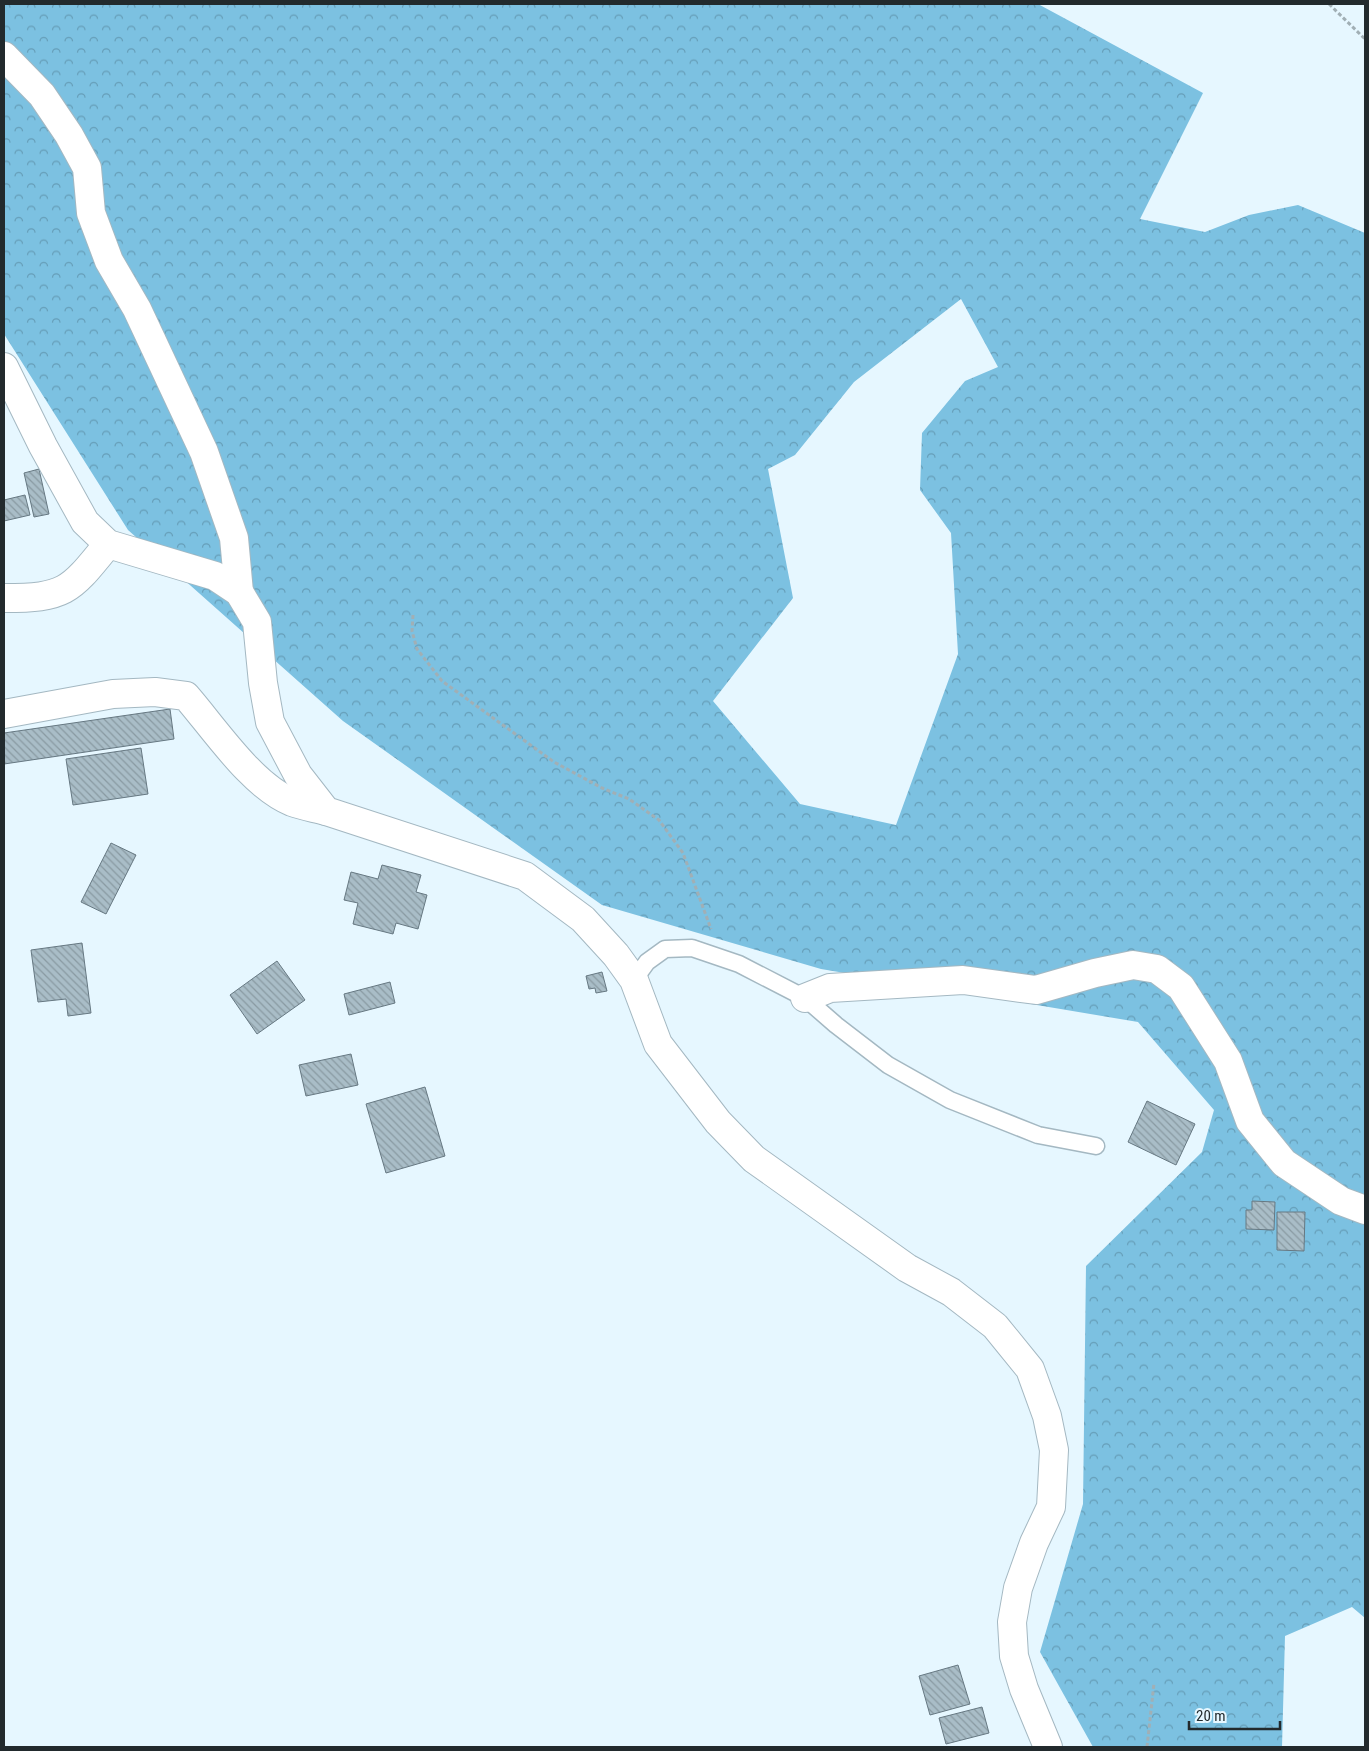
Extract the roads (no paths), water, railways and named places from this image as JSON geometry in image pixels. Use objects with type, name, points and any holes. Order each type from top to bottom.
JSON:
[{"type":"street","points":[[4,56],[42,95],[69,135],[87,168],[91,213],[109,261],[137,309],[207,460],[234,538],[239,592]]},
{"type":"street","points":[[4,367],[43,446],[85,522],[108,544],[215,576],[239,592],[257,622],[263,683],[270,722],[298,775],[326,811]]},
{"type":"street","points":[[4,598],[58,594],[79,580],[108,544]]},
{"type":"street","points":[[4,714],[113,694],[155,692],[186,696],[250,771],[274,791],[292,802],[326,811],[525,876],[583,919],[616,955],[634,980],[658,1044],[718,1122],[754,1159],[899,1263],[951,1292],[995,1326],[1030,1369],[1047,1416],[1054,1450],[1051,1507],[1034,1543],[1018,1588],[1012,1622],[1014,1656],[1024,1689],[1048,1747]]},
{"type":"street","points":[[805,998],[830,988],[963,980],[1036,990],[1095,973],[1133,965],[1157,969],[1181,987],[1228,1061],[1250,1121],[1284,1163],[1341,1201],[1365,1210]]},
{"type":"lane","points":[[634,980],[646,962],[665,949],[692,948],[740,964],[805,998],[888,1066],[950,1100],[1038,1135],[1096,1146]]}]
